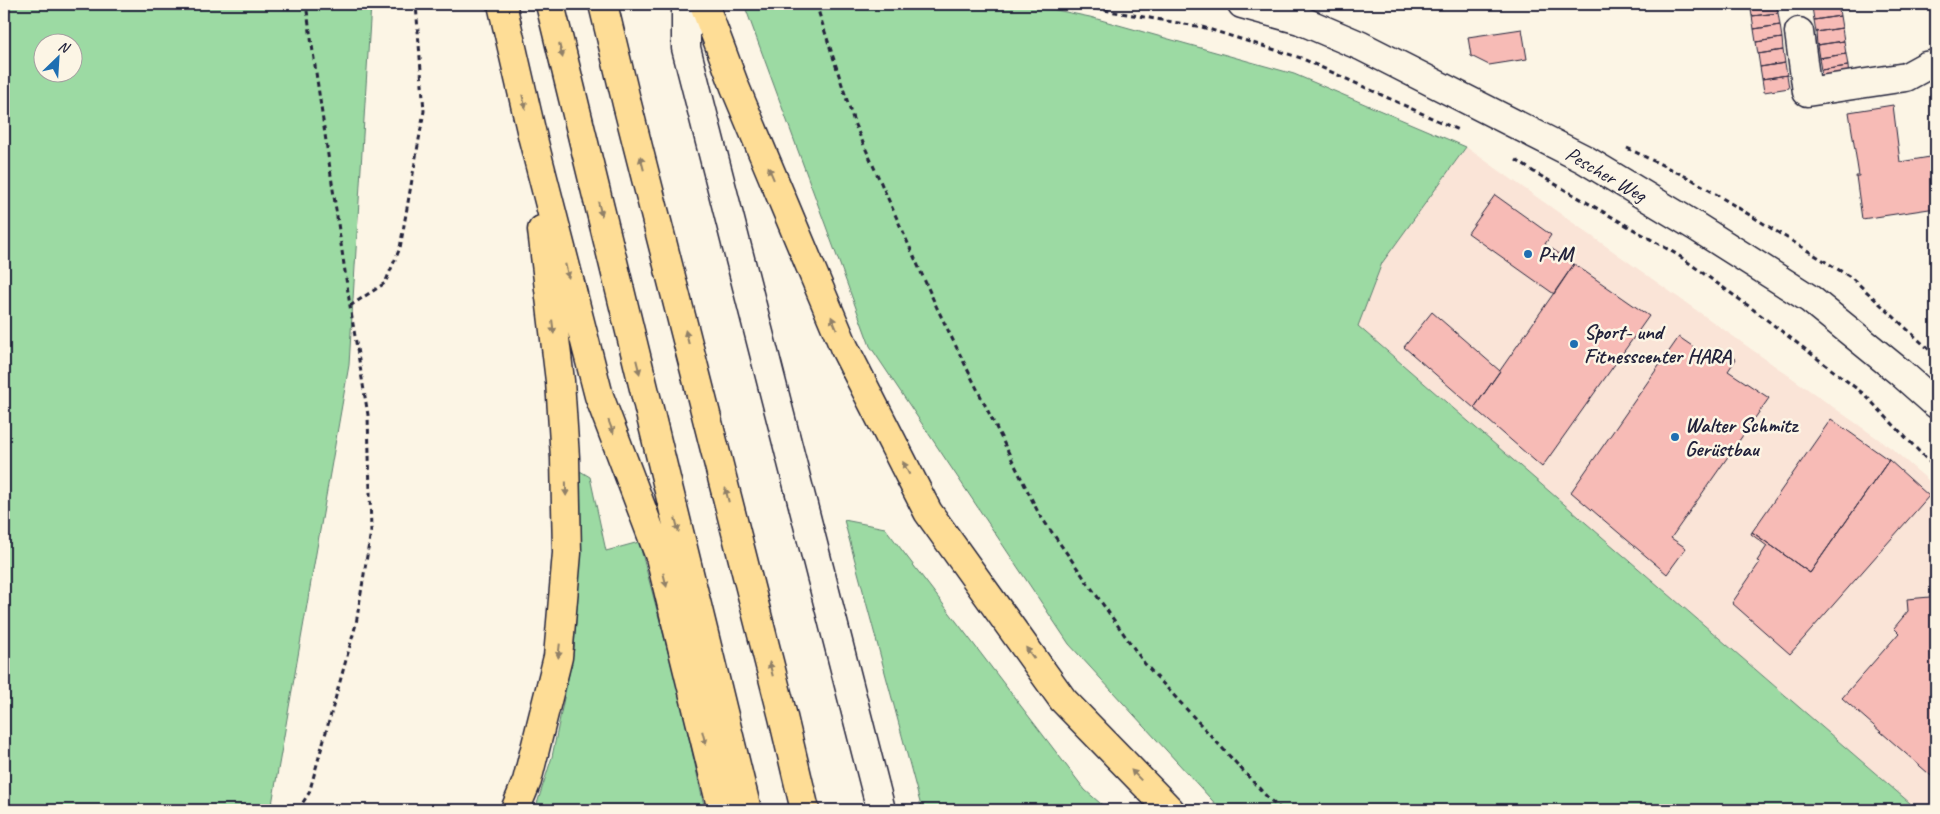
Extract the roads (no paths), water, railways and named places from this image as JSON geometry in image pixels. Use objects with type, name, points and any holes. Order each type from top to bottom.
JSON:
[{"type":"highway","points":[[502,4],[533,139],[599,396],[660,557],[722,810]]},
{"type":"highway","points":[[550,4],[747,810]]},
{"type":"highway","points":[[603,4],[784,716],[805,810]]},
{"type":"highway","points":[[704,4],[735,87],[844,347],[928,512],[1063,700],[1170,810]]},
{"type":"highway","points":[[515,810],[527,781],[558,657],[567,553],[565,458],[560,381],[533,139]]},
{"type":"highway","points":[[784,716],[820,810]]},
{"type":"street","points":[[686,4],[686,48],[881,810]]},
{"type":"street","name":"Pescher Weg","points":[[1242,4],[1300,20],[1361,46],[1584,159],[1810,299],[1902,373],[1936,404]]},
{"type":"street","points":[[1799,32],[1807,92],[1906,77],[1926,66],[1936,64]]},
{"type":"place","name":"P+M","points":[[1528,254]]},
{"type":"place","name":"Sport- und Fitnesscenter HARA","points":[[1574,344]]},
{"type":"place","name":"Walter Schmitz Gerüstbau","points":[[1675,437]]}]
